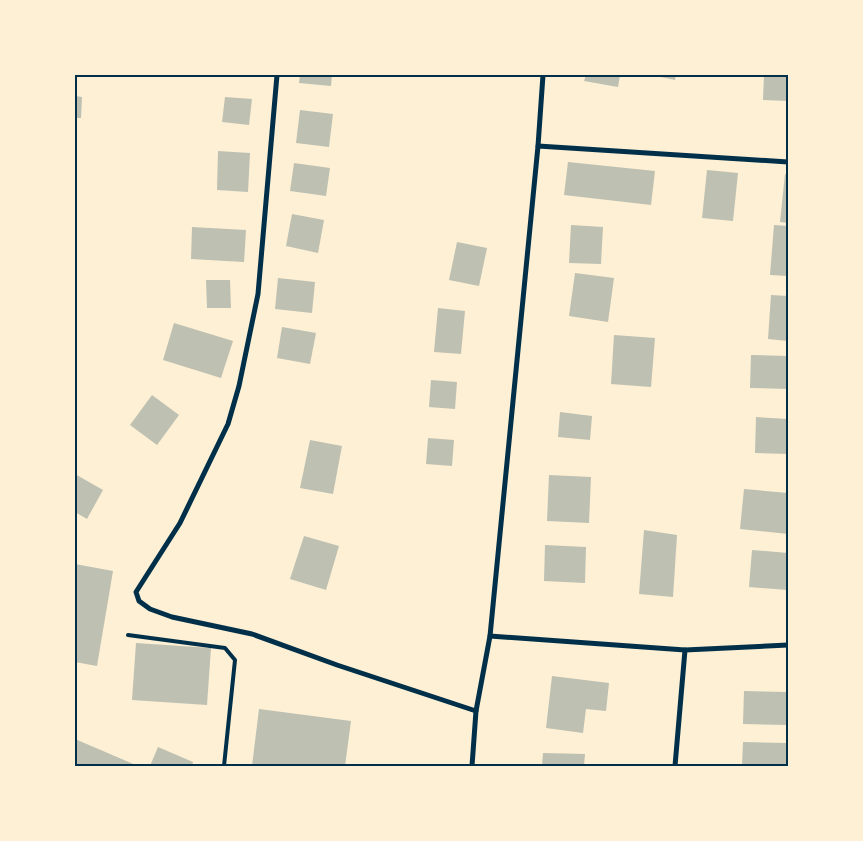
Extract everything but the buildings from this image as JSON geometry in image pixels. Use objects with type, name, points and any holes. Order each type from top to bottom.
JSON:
[{"type":"street","points":[[277,75],[258,294],[239,386],[228,424],[180,523],[136,592],[139,601],[150,609],[172,617],[252,634],[337,665],[476,711]]},
{"type":"street","points":[[472,766],[476,711],[490,636],[538,146],[543,75]]},
{"type":"street","points":[[538,146],[788,162]]},
{"type":"street","points":[[490,636],[685,650],[788,645]]},
{"type":"street","points":[[675,766],[685,650]]},
{"type":"lane","points":[[128,635],[225,648],[231,654],[234,660],[224,766]]}]
